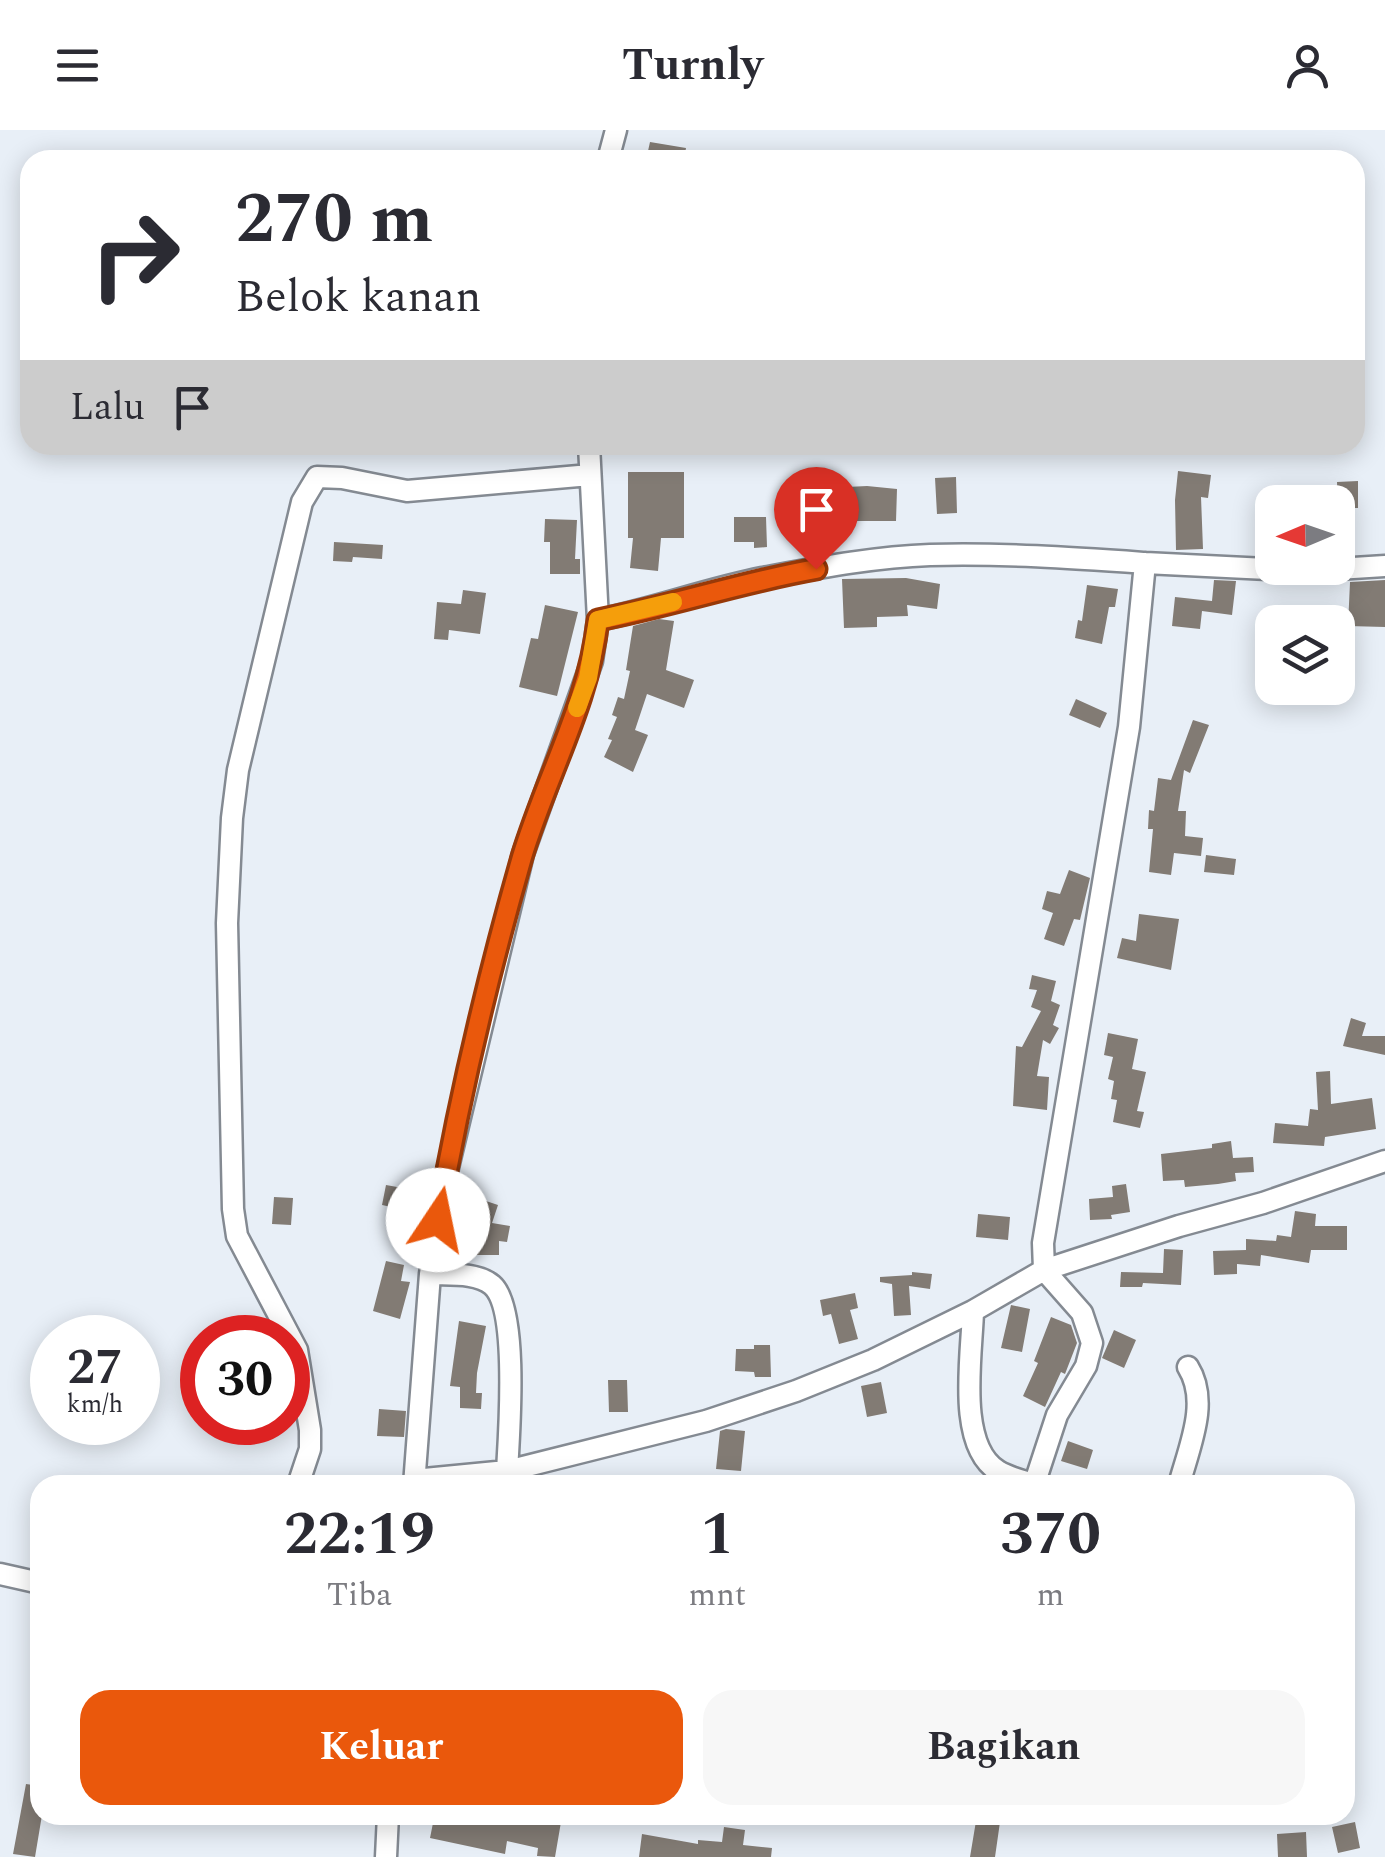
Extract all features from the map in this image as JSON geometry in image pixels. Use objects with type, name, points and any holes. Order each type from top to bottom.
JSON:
[{"type":"street","points":[[415,1475],[430,1274],[445,1180],[523,854],[588,678],[598,620],[589,455]]},
{"type":"street","points":[[301,1475],[310,1449],[310,1430],[298,1350],[237,1236],[233,1209],[228,924],[238,770],[302,502],[316,478],[342,478],[407,491],[590,474]]},
{"type":"street","points":[[598,620],[758,579],[844,564],[926,556],[1026,554],[1306,571],[1385,566]]},
{"type":"street","points":[[1038,1475],[1056,1415],[1086,1366],[1092,1343],[1082,1313],[1044,1270],[1043,1243],[1129,727],[1145,562]]},
{"type":"street","points":[[476,1475],[507,1471],[706,1421],[796,1391],[873,1360],[973,1311],[1044,1270],[1262,1203],[1385,1160]]},
{"type":"street","points":[[430,1274],[471,1277],[491,1284],[504,1305],[510,1366],[507,1471]]},
{"type":"street","points":[[973,1311],[974,1440],[981,1455],[1009,1475]]},
{"type":"street","points":[[1181,1475],[1199,1402],[1196,1381],[1188,1367]]},
{"type":"street","points":[[0,1574],[30,1581]]},
{"type":"street","points":[[386,1857],[388,1825]]},
{"type":"building","points":[[650,142],[686,148],[686,150],[648,150]]},
{"type":"building","points":[[1178,471],[1211,475],[1208,498],[1201,497],[1203,549],[1176,550]]},
{"type":"building","points":[[628,472],[684,472],[684,538],[661,538],[658,571],[630,568],[633,538],[628,538]]},
{"type":"building","points":[[956,477],[957,513],[937,514],[935,478]]},
{"type":"building","points":[[1358,481],[1358,508],[1355,485],[1337,482]]},
{"type":"building","points":[[790,489],[897,489],[896,521],[839,521],[839,532],[790,532]]},
{"type":"building","points":[[734,517],[766,517],[767,547],[734,542]]},
{"type":"building","points":[[545,519],[577,520],[575,559],[580,559],[580,574],[550,574],[550,542],[544,542]]},
{"type":"building","points":[[334,542],[383,545],[382,559],[353,557],[352,562],[333,561]]},
{"type":"building","points":[[906,578],[940,584],[937,609],[907,605],[908,616],[877,617],[877,627],[844,628],[842,579]]},
{"type":"building","points":[[1214,580],[1236,581],[1232,615],[1202,611],[1200,629],[1172,626],[1175,597],[1212,601]]},
{"type":"building","points":[[1385,580],[1385,627],[1355,626],[1355,605],[1349,605],[1350,585]]},
{"type":"building","points":[[1087,585],[1118,589],[1115,607],[1109,607],[1102,644],[1075,638],[1078,620],[1082,621]]},
{"type":"building","points":[[463,590],[486,593],[480,634],[449,630],[448,640],[434,639],[437,602],[461,604]]},
{"type":"building","points":[[545,605],[578,612],[557,696],[519,687],[531,638],[538,639]]},
{"type":"building","points":[[659,619],[674,621],[666,670],[694,680],[684,708],[647,694],[635,730],[648,735],[633,772],[604,757],[612,740],[608,739],[617,717],[612,715],[618,697],[624,699],[633,626]]},
{"type":"building","points":[[1076,699],[1107,713],[1100,728],[1069,715]]},
{"type":"building","points":[[1193,720],[1209,725],[1190,773],[1184,770],[1178,811],[1186,811],[1185,836],[1203,838],[1201,856],[1174,853],[1171,875],[1149,872],[1153,829],[1148,829],[1149,810],[1154,811],[1158,778],[1171,780]]},
{"type":"building","points":[[1206,855],[1236,859],[1234,875],[1204,872]]},
{"type":"building","points":[[1069,870],[1090,878],[1080,920],[1074,919],[1064,946],[1044,939],[1053,913],[1042,909],[1047,891],[1060,894]]},
{"type":"building","points":[[1139,914],[1179,919],[1171,970],[1117,958],[1122,938],[1136,941]]},
{"type":"building","points":[[1032,975],[1056,981],[1051,1001],[1060,1005],[1053,1025],[1059,1028],[1050,1044],[1043,1040],[1037,1076],[1049,1077],[1047,1110],[1013,1106],[1016,1046],[1022,1047],[1041,1011],[1031,1007],[1037,990],[1029,989]]},
{"type":"building","points":[[1351,1018],[1366,1023],[1362,1036],[1385,1036],[1385,1055],[1343,1046]]},
{"type":"building","points":[[1108,1033],[1138,1039],[1132,1069],[1146,1072],[1137,1111],[1144,1112],[1140,1128],[1113,1122],[1117,1100],[1111,1099],[1114,1081],[1108,1079],[1113,1057],[1104,1055]]},
{"type":"building","points":[[1330,1071],[1331,1104],[1372,1098],[1376,1129],[1325,1137],[1324,1146],[1273,1143],[1275,1123],[1308,1126],[1310,1109],[1318,1110],[1316,1072]]},
{"type":"building","points":[[1231,1141],[1233,1158],[1253,1157],[1254,1172],[1235,1173],[1236,1181],[1218,1184],[1185,1187],[1184,1180],[1163,1181],[1161,1154],[1212,1148],[1212,1144]]},
{"type":"building","points":[[1126,1184],[1130,1212],[1111,1215],[1112,1219],[1090,1220],[1089,1199],[1113,1197],[1112,1186]]},
{"type":"building","points":[[386,1185],[419,1191],[415,1212],[382,1205]]},
{"type":"building","points":[[274,1197],[293,1198],[291,1225],[272,1224]]},
{"type":"building","points":[[480,1199],[498,1205],[492,1223],[510,1226],[507,1242],[499,1241],[499,1255],[473,1255],[469,1236]]},
{"type":"building","points":[[1295,1211],[1316,1214],[1315,1226],[1347,1226],[1347,1250],[1311,1250],[1309,1263],[1261,1255],[1260,1266],[1237,1264],[1237,1274],[1214,1275],[1213,1251],[1246,1250],[1246,1239],[1276,1241],[1277,1235],[1291,1237]]},
{"type":"building","points":[[978,1214],[1010,1217],[1008,1240],[976,1237]]},
{"type":"building","points":[[1164,1249],[1183,1250],[1181,1285],[1143,1283],[1142,1287],[1120,1287],[1121,1272],[1163,1273]]},
{"type":"building","points":[[386,1261],[404,1265],[401,1281],[410,1282],[400,1319],[373,1311]]},
{"type":"building","points":[[912,1272],[932,1274],[930,1289],[909,1286],[911,1315],[894,1316],[892,1284],[880,1282],[880,1277]]},
{"type":"building","points":[[855,1293],[858,1308],[850,1310],[858,1339],[839,1344],[831,1314],[823,1316],[820,1300]]},
{"type":"building","points":[[1011,1305],[1030,1309],[1022,1352],[1001,1348]]},
{"type":"building","points":[[1051,1317],[1071,1325],[1077,1343],[1065,1374],[1061,1372],[1045,1407],[1023,1396],[1038,1363],[1034,1361]]},
{"type":"building","points":[[459,1321],[486,1326],[477,1373],[476,1393],[482,1393],[481,1409],[460,1408],[460,1387],[450,1386]]},
{"type":"building","points":[[1114,1330],[1136,1340],[1124,1368],[1102,1358]]},
{"type":"building","points":[[754,1345],[770,1345],[771,1377],[735,1371],[736,1349],[754,1349]]},
{"type":"building","points":[[608,1380],[627,1380],[628,1412],[609,1412]]},
{"type":"building","points":[[881,1382],[887,1413],[867,1417],[861,1386]]},
{"type":"building","points":[[379,1409],[406,1411],[404,1437],[377,1436]]},
{"type":"building","points":[[720,1431],[745,1431],[741,1471],[716,1469]]},
{"type":"building","points":[[1068,1441],[1093,1450],[1087,1469],[1061,1461]]},
{"type":"building","points":[[26,1784],[30,1785],[30,1825],[40,1825],[35,1857],[13,1854]]},
{"type":"building","points":[[1355,1822],[1360,1848],[1338,1853],[1332,1827]]},
{"type":"building","points":[[433,1825],[560,1825],[555,1857],[537,1856],[538,1848],[507,1841],[505,1854],[430,1838]]},
{"type":"building","points":[[975,1825],[1000,1825],[995,1857],[970,1857]]},
{"type":"building","points":[[724,1827],[745,1830],[743,1845],[772,1848],[771,1857],[639,1857],[642,1834],[698,1844],[698,1840],[722,1842]]},
{"type":"building","points":[[1306,1832],[1307,1857],[1278,1857],[1277,1834]]},
{"type":"slow traffic","points":[[577,708],[588,678],[598,620],[673,602]]},
{"type":"route","points":[[438,1220],[476,1040],[523,854],[588,678],[598,620],[758,579],[816,569]]}]
